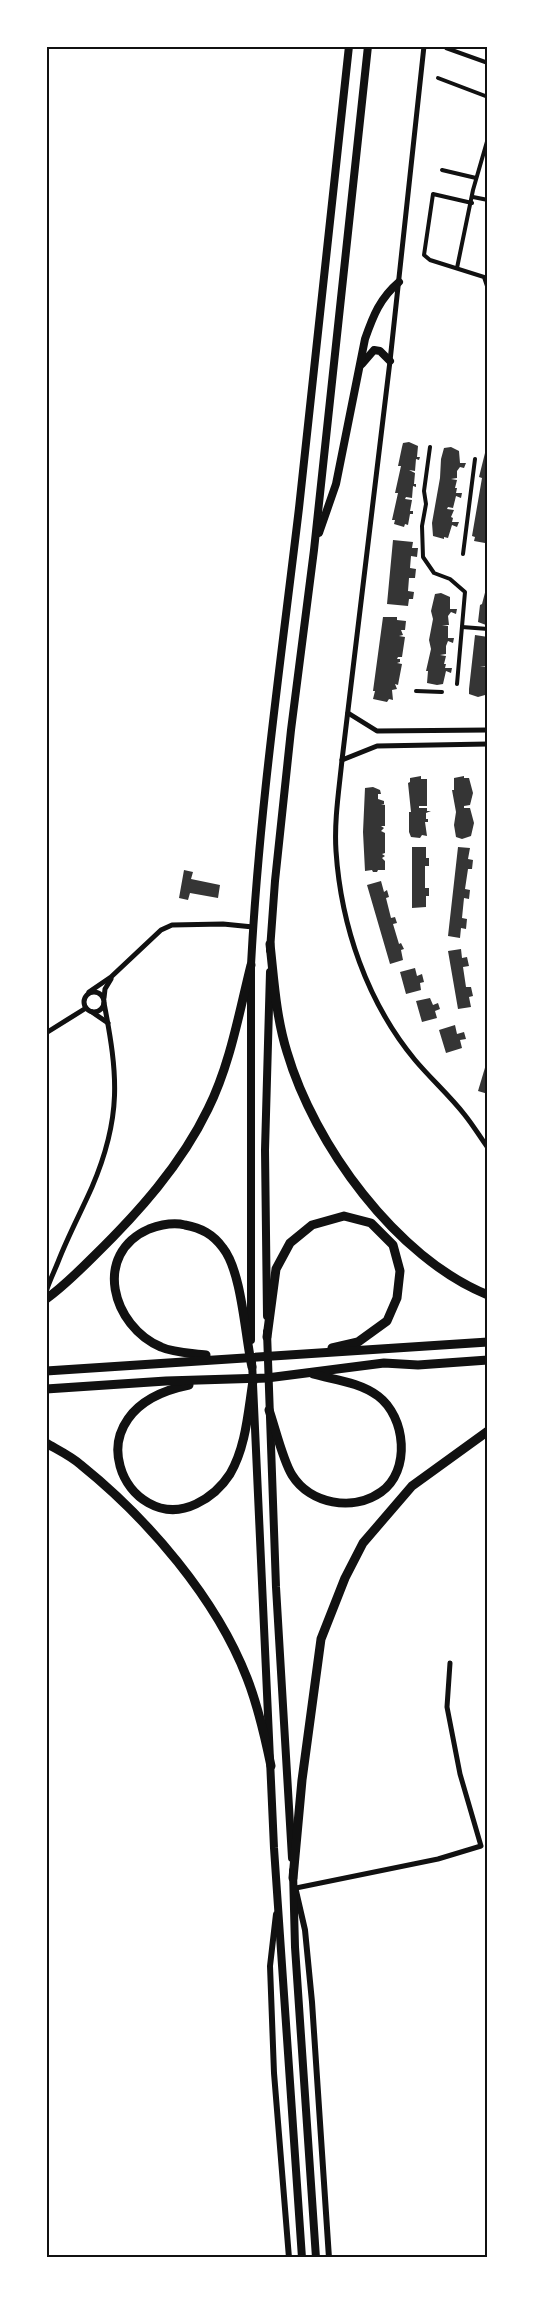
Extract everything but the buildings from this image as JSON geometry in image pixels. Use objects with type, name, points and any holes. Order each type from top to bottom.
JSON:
[{"type":"highway","points":[[302,2258],[278,1893],[252,1367],[251,965],[272,732],[311,405],[349,46]]},
{"type":"highway","points":[[316,2258],[276,1587],[267,1337],[265,1150],[270,944],[288,753],[314,550],[368,46]]},
{"type":"highway","points":[[314,550],[336,484],[365,339],[373,315],[385,294],[399,282]]},
{"type":"highway","points":[[359,369],[374,350],[380,351],[390,361]]},
{"type":"highway","points":[[270,944],[277,1012],[287,1052],[300,1088],[324,1136],[345,1170],[377,1211],[417,1250],[454,1278],[488,1295]]},
{"type":"highway","points":[[47,1296],[121,1230],[162,1182],[190,1141],[209,1108],[222,1071],[251,965]]},
{"type":"highway","points":[[267,1337],[276,1269],[290,1243],[312,1225],[344,1216],[371,1223],[393,1245],[400,1272],[397,1298],[387,1321],[358,1342],[307,1354]]},
{"type":"highway","points":[[211,1357],[162,1347],[141,1335],[119,1309],[114,1277],[119,1259],[127,1245],[139,1234],[156,1226],[178,1223],[208,1232],[224,1248],[233,1269],[242,1302],[245,1339],[252,1367]]},
{"type":"highway","points":[[46,1371],[211,1357],[307,1354],[488,1342]]},
{"type":"highway","points":[[46,1389],[267,1378],[384,1363],[418,1365],[488,1360]]},
{"type":"highway","points":[[269,1410],[291,1475],[306,1491],[323,1500],[346,1504],[364,1500],[381,1492],[392,1480],[401,1460],[401,1436],[394,1415],[379,1397],[357,1385],[308,1373]]},
{"type":"highway","points":[[212,1380],[182,1386],[159,1395],[142,1403],[126,1419],[117,1444],[121,1473],[138,1497],[158,1507],[178,1510],[204,1500],[220,1488],[231,1472],[240,1451],[253,1382]]},
{"type":"highway","points":[[293,1878],[302,1780],[321,1639],[345,1578],[363,1543],[412,1486],[488,1431]]},
{"type":"highway","points":[[46,1443],[80,1463],[116,1496],[150,1530],[187,1575],[225,1631],[248,1678],[266,1739],[271,1766]]},
{"type":"street","points":[[424,46],[390,361],[342,760],[336,849],[347,926],[367,982],[388,1022],[415,1060],[465,1115],[488,1148]]},
{"type":"street","points":[[446,48],[487,63],[488,56]]},
{"type":"street","points":[[438,78],[488,98]]},
{"type":"street","points":[[457,268],[476,178],[488,138]]},
{"type":"street","points":[[442,170],[476,178]]},
{"type":"street","points":[[472,202],[433,194],[424,255],[430,260],[483,277],[488,289]]},
{"type":"street","points":[[473,197],[488,200]]},
{"type":"street","points":[[430,447],[424,491],[426,504],[422,526],[423,557],[434,573],[450,579],[465,592],[457,684]]},
{"type":"street","points":[[463,554],[475,459]]},
{"type":"street","points":[[462,627],[488,629]]},
{"type":"street","points":[[416,691],[442,692]]},
{"type":"street","points":[[348,713],[377,731],[488,730]]},
{"type":"street","points":[[342,760],[377,746],[488,744]]},
{"type":"street","points":[[108,1023],[88,1010],[84,1000],[89,992],[111,977],[161,930],[172,925],[223,924],[253,927]]},
{"type":"street","points":[[47,1296],[105,1151],[115,1113],[115,1078],[104,1001],[105,989],[111,977]]},
{"type":"street","points":[[89,992],[98,992],[104,1001]]},
{"type":"street","points":[[46,1033],[88,1010],[100,1010],[104,1001]]},
{"type":"street","points":[[296,1888],[438,1859],[481,1846],[460,1774],[447,1707],[450,1663]]},
{"type":"street","points":[[293,1878],[305,1930],[310,1981],[329,2258]]},
{"type":"street","points":[[278,1893],[270,1966],[274,2073],[289,2258]]}]
